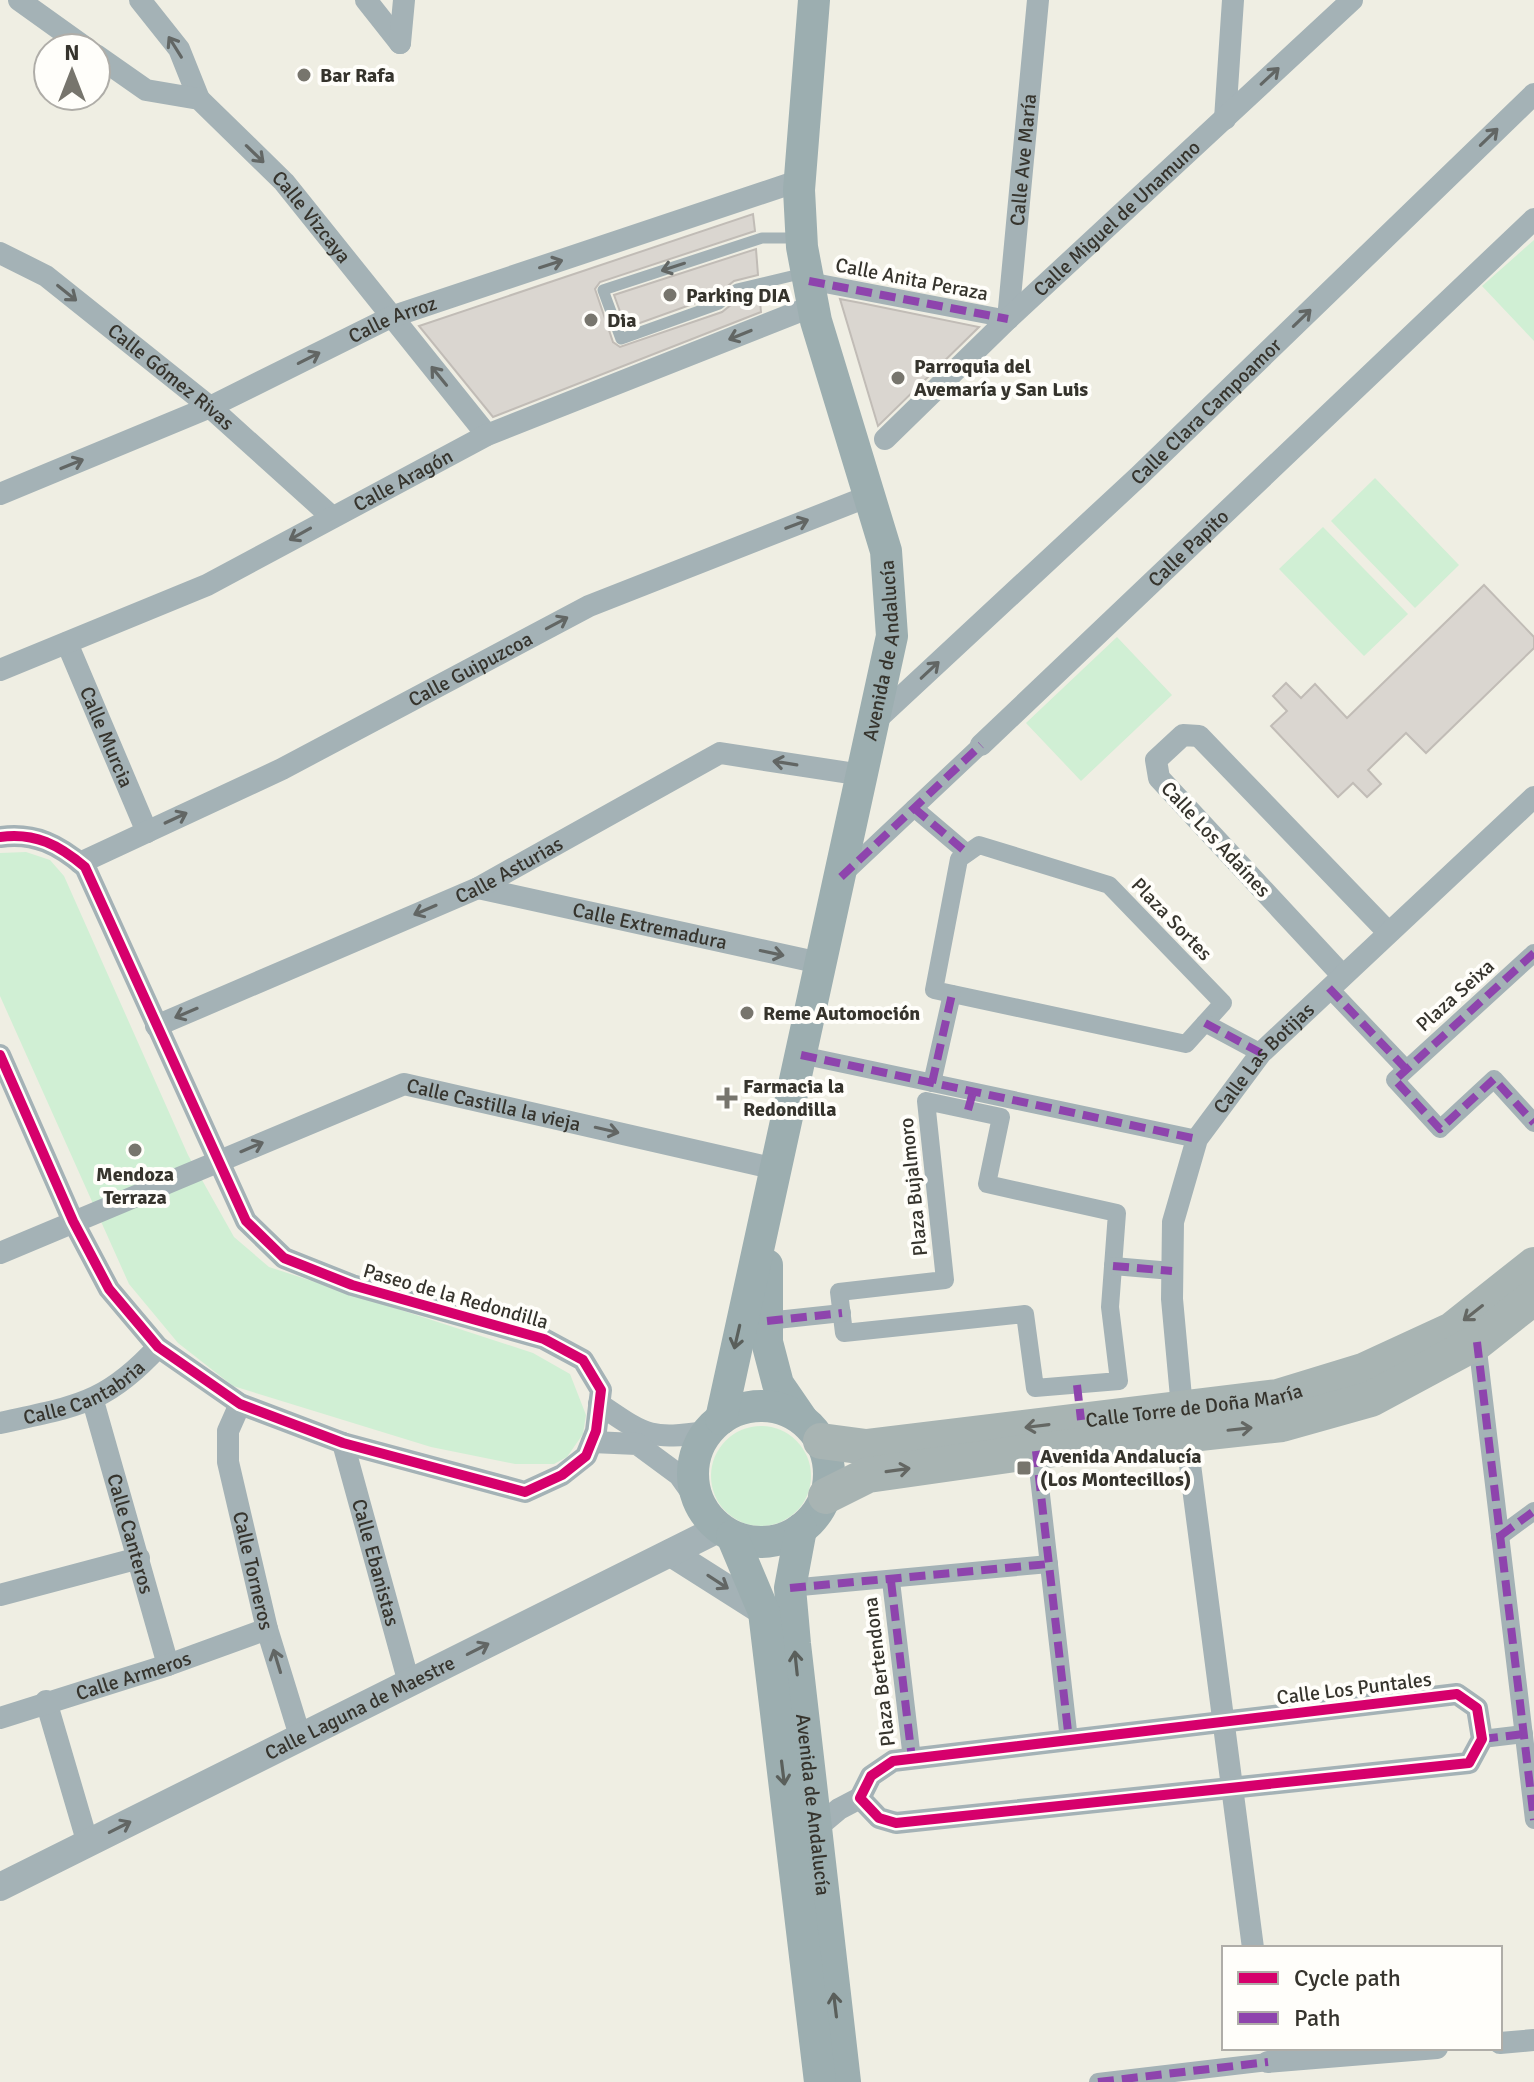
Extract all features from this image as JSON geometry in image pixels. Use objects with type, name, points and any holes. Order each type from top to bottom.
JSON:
[{"type":"main road","name":"Avenida de Andalucía","points":[[714,1426],[768,1206],[892,636],[886,551],[810,286],[802,238],[801,180],[814,0]]},
{"type":"main road","name":"Avenida de Andalucía","points":[[768,1206],[767,1342],[778,1384],[812,1430]]},
{"type":"main road","name":"Calle Torre de Doña María","points":[[826,1496],[868,1475],[1036,1451],[1184,1421],[1363,1371],[1452,1330],[1534,1265]]},
{"type":"main road","name":"Calle Torre de Doña María","points":[[812,1430],[866,1447],[1081,1420],[1282,1424],[1371,1399],[1477,1342],[1534,1297]]},
{"type":"main road","points":[[761,1406],[783,1409],[812,1430],[829,1478],[826,1496],[816,1514],[801,1529],[767,1541],[718,1523],[693,1468],[714,1426],[740,1409],[761,1406]]},
{"type":"main road","name":"Avenida de Andalucía","points":[[718,1523],[764,1612],[820,2082]]},
{"type":"main road","name":"Avenida de Andalucía","points":[[801,1529],[790,1588],[814,1830],[845,2082]]},
{"type":"street","points":[[19,0],[64,32]]},
{"type":"street","points":[[140,0],[179,49],[199,99]]},
{"type":"street","points":[[366,0],[400,43],[404,0]]},
{"type":"street","name":"Calle Ave María","points":[[1008,319],[1038,0]]},
{"type":"street","points":[[1225,119],[1233,0]]},
{"type":"street","name":"Calle Miguel de Unamuno","points":[[885,439],[1008,319],[1352,0]]},
{"type":"street","points":[[112,66],[146,90],[199,99]]},
{"type":"street","name":"Calle Clara Campoamor","points":[[873,723],[1139,476],[1534,94]]},
{"type":"street","name":"Calle Vizcaya","points":[[199,99],[284,182],[487,435]]},
{"type":"street","name":"Calle Arroz","points":[[0,494],[210,407],[391,317],[801,180]]},
{"type":"street","name":"Calle Papito","points":[[841,877],[1534,219]]},
{"type":"street","name":"Calle Gómez Rivas","points":[[0,253],[46,276],[210,407],[332,517]]},
{"type":"street","name":"Calle Anita Peraza","points":[[810,286],[1008,319]]},
{"type":"street","name":"Calle Aragón","points":[[0,670],[207,585],[487,435],[810,286]]},
{"type":"street","name":"Calle Guipuzcoa","points":[[80,863],[282,769],[589,606],[869,496]]},
{"type":"street","name":"Calle Murcia","points":[[67,643],[147,832]]},
{"type":"street","name":"Calle Los Adaínes","points":[[1335,982],[1159,778],[1156,760],[1183,735],[1199,736],[1387,931]]},
{"type":"street","name":"Calle Asturias","points":[[156,1026],[478,888],[720,753],[862,775]]},
{"type":"street","name":"Calle Las Botijas","points":[[1253,1946],[1184,1421],[1172,1271],[1173,1222],[1197,1139],[1261,1053],[1387,931],[1534,797]]},
{"type":"street","points":[[914,808],[967,853],[959,859],[934,990],[1186,1044],[1205,1023],[1261,1053]]},
{"type":"street","points":[[0,837],[15,835],[60,845],[80,863]]},
{"type":"street","name":"Plaza Sortes","points":[[967,853],[979,845],[1109,885],[1223,1003],[1205,1023]]},
{"type":"street","name":"Paseo de la Redondilla","points":[[80,863],[246,1221],[284,1258],[352,1285],[544,1339],[583,1360],[601,1390],[592,1442]]},
{"type":"street","name":"Calle Extremadura","points":[[478,888],[820,963]]},
{"type":"street","name":"Plaza Seixa","points":[[1406,1069],[1534,953]]},
{"type":"street","points":[[1335,982],[1406,1069],[1395,1080],[1440,1129],[1494,1079],[1534,1123]]},
{"type":"street","points":[[932,1083],[952,994]]},
{"type":"street","points":[[0,1055],[6,1087],[109,1289],[158,1347],[240,1404],[343,1443],[525,1492],[562,1475],[586,1456],[592,1442],[637,1444],[679,1475],[718,1523]]},
{"type":"street","points":[[801,1055],[932,1083],[971,1101],[1197,1139]]},
{"type":"street","name":"Calle Castilla la vieja","points":[[0,1253],[404,1084],[776,1169]]},
{"type":"street","name":"Plaza Bujalmoro","points":[[926,1101],[971,1101],[1001,1117],[987,1184],[1117,1213],[1113,1266],[1110,1307],[1119,1381],[1035,1388],[1025,1314],[844,1333],[839,1292],[945,1280],[926,1101]]},
{"type":"street","points":[[1113,1266],[1172,1271]]},
{"type":"street","points":[[767,1321],[842,1313]]},
{"type":"street","points":[[1477,1342],[1534,1820]]},
{"type":"street","name":"Calle Cantabria","points":[[0,1423],[93,1401],[132,1376],[158,1347]]},
{"type":"street","points":[[1077,1385],[1081,1420]]},
{"type":"street","name":"Calle Canteros","points":[[93,1401],[168,1665]]},
{"type":"street","name":"Calle Torneros","points":[[240,1404],[228,1431],[228,1462],[267,1629],[300,1736]]},
{"type":"street","points":[[599,1404],[642,1433],[672,1437],[714,1426]]},
{"type":"street","name":"Calle Ebanistas","points":[[343,1443],[409,1683]]},
{"type":"street","points":[[1036,1451],[1069,1740]]},
{"type":"street","points":[[1500,1536],[1534,1511]]},
{"type":"street","name":"Calle Laguna de Maestre","points":[[0,1887],[671,1553],[718,1523]]},
{"type":"street","points":[[671,1553],[764,1612]]},
{"type":"street","points":[[0,1595],[139,1558]]},
{"type":"street","name":"Plaza Bertendona","points":[[790,1588],[1049,1564]]},
{"type":"street","name":"Plaza Bertendona","points":[[891,1581],[912,1759]]},
{"type":"street","name":"Calle Armeros","points":[[0,1718],[168,1665],[267,1629]]},
{"type":"street","name":"Calle Los Puntales","points":[[814,1830],[839,1809],[860,1798],[871,1776],[893,1761],[1457,1694],[1477,1708],[1482,1739]]},
{"type":"street","points":[[46,1701],[88,1844]]},
{"type":"street","points":[[809,1781],[860,1798],[879,1818],[896,1823],[1469,1763],[1482,1739],[1524,1734]]},
{"type":"street","points":[[1502,2043],[1534,2040]]},
{"type":"street","points":[[1098,2082],[1416,2050]]},
{"type":"lane","points":[[802,238],[762,238],[603,290],[621,339],[719,304],[737,289],[810,286]]},
{"type":"green space","points":[[1534,240],[1534,341],[1482,286]]},
{"type":"green space","points":[[1375,478],[1459,565],[1415,608],[1331,521]]},
{"type":"green space","points":[[1323,527],[1408,614],[1364,656],[1279,569]]},
{"type":"green space","points":[[1117,637],[1172,695],[1081,781],[1026,723]]},
{"type":"green space","points":[[26,852],[50,860],[64,876],[188,1155],[234,1237],[269,1267],[533,1353],[570,1374],[586,1415],[583,1434],[567,1457],[554,1464],[515,1464],[431,1447],[233,1386],[178,1343],[129,1284],[0,996],[0,853]]},
{"type":"green space","points":[[761,1426],[780,1430],[796,1441],[807,1457],[811,1476],[807,1495],[796,1511],[780,1522],[761,1526],[742,1522],[726,1511],[715,1495],[711,1476],[715,1457],[726,1441],[742,1430]]},
{"type":"building","name":"Dia","points":[[753,214],[755,231],[600,282],[595,289],[613,342],[620,347],[722,312],[741,297],[759,292],[761,312],[493,417],[419,326]]},
{"type":"building","points":[[756,249],[758,275],[734,281],[715,296],[626,328],[614,295]]},
{"type":"building","name":"Parroquia del Avemaría y San Luis","points":[[840,299],[861,303],[979,327],[878,426]]},
{"type":"building","points":[[1484,585],[1534,637],[1534,648],[1426,753],[1406,733],[1368,770],[1381,784],[1367,797],[1353,783],[1338,797],[1271,726],[1287,711],[1273,696],[1286,683],[1301,698],[1315,684],[1347,718]]},
{"type":"marked path","points":[[809,281],[1008,319]]},
{"type":"marked path","points":[[841,877],[981,745]]},
{"type":"marked path","points":[[914,808],[967,853]]},
{"type":"marked path","points":[[1534,953],[1395,1080],[1440,1129],[1494,1079],[1534,1123]]},
{"type":"marked path","points":[[1329,988],[1406,1069]]},
{"type":"marked path","points":[[932,1083],[952,994]]},
{"type":"marked path","points":[[1205,1023],[1261,1053]]},
{"type":"marked path","points":[[801,1055],[1197,1139]]},
{"type":"marked path","points":[[968,1110],[973,1092]]},
{"type":"marked path","points":[[1113,1266],[1172,1271]]},
{"type":"marked path","points":[[767,1321],[842,1313]]},
{"type":"marked path","points":[[1477,1342],[1534,1820]]},
{"type":"marked path","points":[[1077,1385],[1081,1420]]},
{"type":"marked path","points":[[1036,1451],[1069,1740]]},
{"type":"marked path","points":[[1500,1536],[1534,1511]]},
{"type":"marked path","points":[[790,1588],[1049,1564]]},
{"type":"marked path","points":[[891,1581],[912,1759]]},
{"type":"marked path","points":[[1482,1739],[1524,1734]]},
{"type":"marked path","points":[[1098,2082],[1268,2062]]},
{"type":"cycle path","points":[[0,837],[35,838],[66,852],[85,867],[246,1221],[284,1258],[352,1285],[544,1339],[583,1360],[601,1390],[596,1431],[586,1456],[562,1475],[525,1492],[343,1443],[240,1404],[158,1347],[109,1289],[73,1221],[0,1055]]},
{"type":"cycle path","points":[[1457,1694],[1477,1708],[1482,1739],[1469,1763],[896,1823],[879,1818],[860,1798],[871,1776],[893,1761],[1457,1694]]},
{"type":"place","name":"Bar Rafa","points":[[304,75]]},
{"type":"place","name":"Parking DIA","points":[[670,295]]},
{"type":"place","name":"Dia","points":[[591,320]]},
{"type":"place","name":"Parroquia del Avemaría y San Luis","points":[[898,378]]},
{"type":"place","name":"Reme Automoción","points":[[747,1013]]},
{"type":"place","name":"Farmacia la Redondilla","points":[[727,1098]]},
{"type":"place","name":"Mendoza Terraza","points":[[135,1150]]},
{"type":"place","name":"Avenida Andalucía (Los Montecillos)","points":[[1024,1468]]}]
